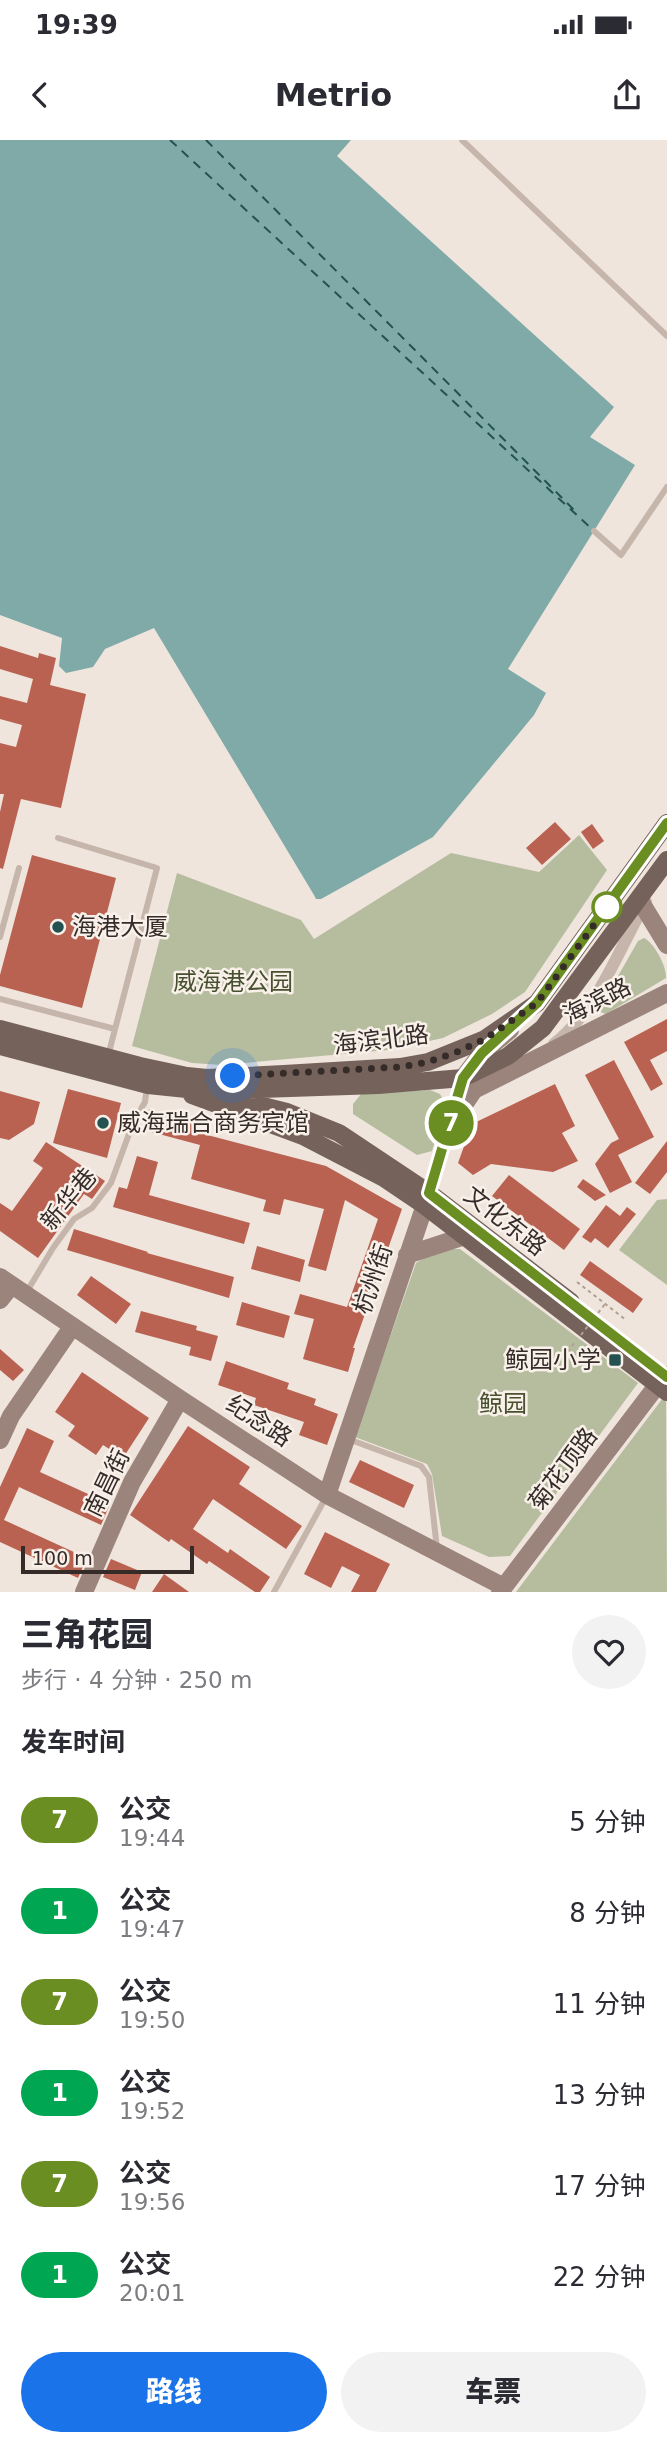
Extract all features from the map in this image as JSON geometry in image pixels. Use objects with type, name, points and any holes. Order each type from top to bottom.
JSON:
[{"type":"main road","name":"海滨北路","points":[[0,1046],[148,1076],[284,1074],[400,1067],[428,1062],[485,1039],[537,1003],[667,823]]},
{"type":"main road","name":"海滨北路","points":[[0,1029],[107,1058],[169,1087],[206,1091],[463,1078],[508,1056],[544,1028],[641,903],[667,860]]},
{"type":"main road","name":"文化东路","points":[[187,1076],[206,1091],[287,1112],[339,1133],[664,1382]]},
{"type":"main road","points":[[169,1087],[303,1136],[426,1199],[465,1236],[664,1382]]},
{"type":"street","points":[[532,1061],[572,1029],[612,968],[641,903],[667,866]]},
{"type":"street","points":[[641,903],[667,945]]},
{"type":"street","name":"海滨路","points":[[451,1124],[474,1090],[667,993]]},
{"type":"street","points":[[463,1078],[482,1053],[537,1003]]},
{"type":"street","name":"杭州街","points":[[327,1495],[451,1124],[463,1078]]},
{"type":"street","points":[[407,1255],[465,1236]]},
{"type":"street","points":[[0,1300],[12,1285]]},
{"type":"street","name":"纪念路","points":[[12,1285],[327,1495],[437,1551],[502,1590]]},
{"type":"street","points":[[0,1440],[11,1416],[72,1327]]},
{"type":"street","name":"菊花顶路","points":[[502,1590],[664,1382]]},
{"type":"street","name":"南昌街","points":[[84,1592],[132,1482],[180,1399]]},
{"type":"lane","points":[[462,140],[667,336]]},
{"type":"lane","points":[[594,531],[621,555],[667,487]]},
{"type":"lane","points":[[58,838],[157,868],[107,1058]]},
{"type":"lane","points":[[0,937],[19,868]]},
{"type":"lane","points":[[0,999],[115,1030]]},
{"type":"lane","name":"新华巷","points":[[12,1285],[53,1248],[75,1219],[92,1208],[111,1183],[133,1123],[145,1102],[148,1076]]},
{"type":"lane","points":[[346,1438],[421,1466],[429,1477],[437,1551]]},
{"type":"lane","points":[[274,1592],[327,1495]]},
{"type":"path","points":[[577,1282],[626,1320]]},
{"type":"path","points":[[564,1357],[605,1304]]},
{"type":"green space","name":"威海港公园","points":[[579,835],[607,870],[525,992],[492,1014],[443,1038],[388,1050],[222,1065],[192,1063],[132,1046],[177,873],[301,920],[314,939],[451,853],[539,872]]},
{"type":"green space","points":[[644,938],[659,955],[666,978],[606,1014],[598,1011],[638,941]]},
{"type":"green space","points":[[430,1090],[440,1094],[446,1105],[432,1151],[417,1155],[353,1114],[353,1104],[361,1094]]},
{"type":"green space","points":[[667,1199],[667,1285],[619,1250],[657,1200]]},
{"type":"green space","name":"鲸园","points":[[438,1249],[460,1249],[638,1383],[510,1556],[489,1557],[442,1536],[432,1474],[427,1464],[355,1437],[416,1263]]},
{"type":"green space","points":[[666,1394],[667,1592],[516,1592]]},
{"type":"water","points":[[0,140],[351,140],[337,156],[614,407],[590,437],[635,465],[508,669],[546,693],[534,715],[433,837],[321,899],[316,899],[154,628],[105,649],[93,667],[66,673],[59,666],[62,638],[0,615]]},
{"type":"building","points":[[0,646],[38,658],[39,653],[56,658],[50,685],[86,694],[61,808],[21,799],[3,869],[0,868],[0,812],[4,794],[0,794],[0,743],[16,747],[22,725],[0,719],[0,696],[27,703],[33,679],[0,669]]},
{"type":"building","points":[[555,822],[571,839],[542,865],[526,848]]},
{"type":"building","points":[[592,824],[604,841],[593,849],[581,832]]},
{"type":"building","name":"海港大厦","points":[[32,855],[116,878],[82,1008],[0,986],[0,975]]},
{"type":"building","points":[[667,1019],[667,1051],[650,1060],[663,1084],[651,1091],[624,1042]]},
{"type":"building","points":[[614,1060],[654,1137],[618,1155],[632,1182],[610,1193],[595,1164],[611,1143],[619,1139],[585,1075]]},
{"type":"building","points":[[555,1084],[575,1126],[562,1133],[578,1161],[553,1172],[491,1164],[473,1175],[458,1163],[472,1124]]},
{"type":"building","name":"威海瑞合商务宾馆","points":[[68,1089],[121,1103],[107,1158],[53,1143]]},
{"type":"building","points":[[0,1091],[40,1102],[34,1124],[9,1140],[0,1138]]},
{"type":"building","points":[[149,1109],[195,1121],[192,1131],[326,1166],[402,1209],[353,1348],[348,1372],[303,1359],[314,1319],[294,1314],[300,1294],[347,1307],[378,1219],[345,1200],[326,1271],[308,1266],[324,1209],[284,1199],[280,1215],[263,1211],[266,1200],[191,1179],[200,1145],[144,1130]]},
{"type":"building","points":[[667,1141],[667,1172],[650,1194],[635,1183]]},
{"type":"building","points":[[46,1142],[105,1181],[92,1199],[84,1194],[38,1258],[0,1231],[0,1203],[12,1211],[43,1168],[33,1161]]},
{"type":"building","points":[[137,1156],[158,1162],[149,1195],[250,1223],[244,1244],[113,1207],[119,1187],[127,1189]]},
{"type":"building","points":[[509,1175],[580,1229],[564,1250],[492,1196]]},
{"type":"building","points":[[583,1179],[606,1195],[595,1201],[577,1187]]},
{"type":"building","points":[[606,1205],[620,1216],[627,1207],[636,1214],[608,1248],[595,1238],[591,1243],[582,1237]]},
{"type":"building","points":[[74,1229],[234,1277],[229,1298],[67,1250]]},
{"type":"building","points":[[257,1246],[305,1260],[300,1282],[251,1269]]},
{"type":"building","points":[[590,1261],[643,1299],[633,1313],[580,1275]]},
{"type":"building","points":[[91,1276],[131,1304],[116,1324],[77,1295]]},
{"type":"building","points":[[242,1302],[290,1316],[284,1338],[236,1325]]},
{"type":"building","points":[[141,1311],[197,1326],[196,1330],[218,1336],[211,1361],[189,1355],[191,1347],[135,1332]]},
{"type":"building","points":[[0,1349],[24,1370],[13,1381],[0,1370]]},
{"type":"building","points":[[226,1361],[289,1383],[287,1389],[316,1399],[314,1405],[338,1414],[327,1445],[299,1435],[304,1422],[254,1405],[256,1398],[218,1385]]},
{"type":"building","points":[[82,1372],[149,1418],[123,1458],[103,1445],[96,1455],[68,1436],[75,1426],[55,1412]]},
{"type":"building","points":[[188,1426],[250,1467],[239,1484],[302,1526],[286,1549],[213,1499],[193,1529],[228,1553],[230,1549],[270,1577],[260,1592],[255,1592],[209,1561],[207,1564],[171,1539],[169,1542],[130,1515]]},
{"type":"building","points":[[27,1428],[54,1441],[40,1472],[110,1504],[101,1525],[19,1487],[4,1520],[87,1558],[78,1578],[0,1542],[0,1487]]},
{"type":"building","points":[[360,1460],[414,1485],[404,1508],[349,1482]]},
{"type":"building","points":[[325,1532],[390,1564],[376,1592],[351,1592],[360,1575],[342,1566],[331,1588],[304,1574]]},
{"type":"building","points":[[111,1559],[142,1572],[135,1590],[103,1577]]},
{"type":"building","points":[[164,1574],[189,1592],[152,1592]]},
{"type":"ferry route","points":[[170,140],[593,530]]},
{"type":"ferry route","points":[[206,140],[576,512]]},
{"type":"bus line","name":"7","points":[[667,823],[537,1003],[471,1065],[463,1078],[429,1193],[667,1377]]},
{"type":"place","name":"海港大厦","points":[[58,927]]},
{"type":"place","name":"威海瑞合商务宾馆","points":[[103,1123]]},
{"type":"place","name":"鲸园小学","points":[[615,1360]]},
{"type":"route","points":[[233,1076],[400,1067],[428,1062],[457,1052],[485,1039],[537,1003],[607,907]]}]
